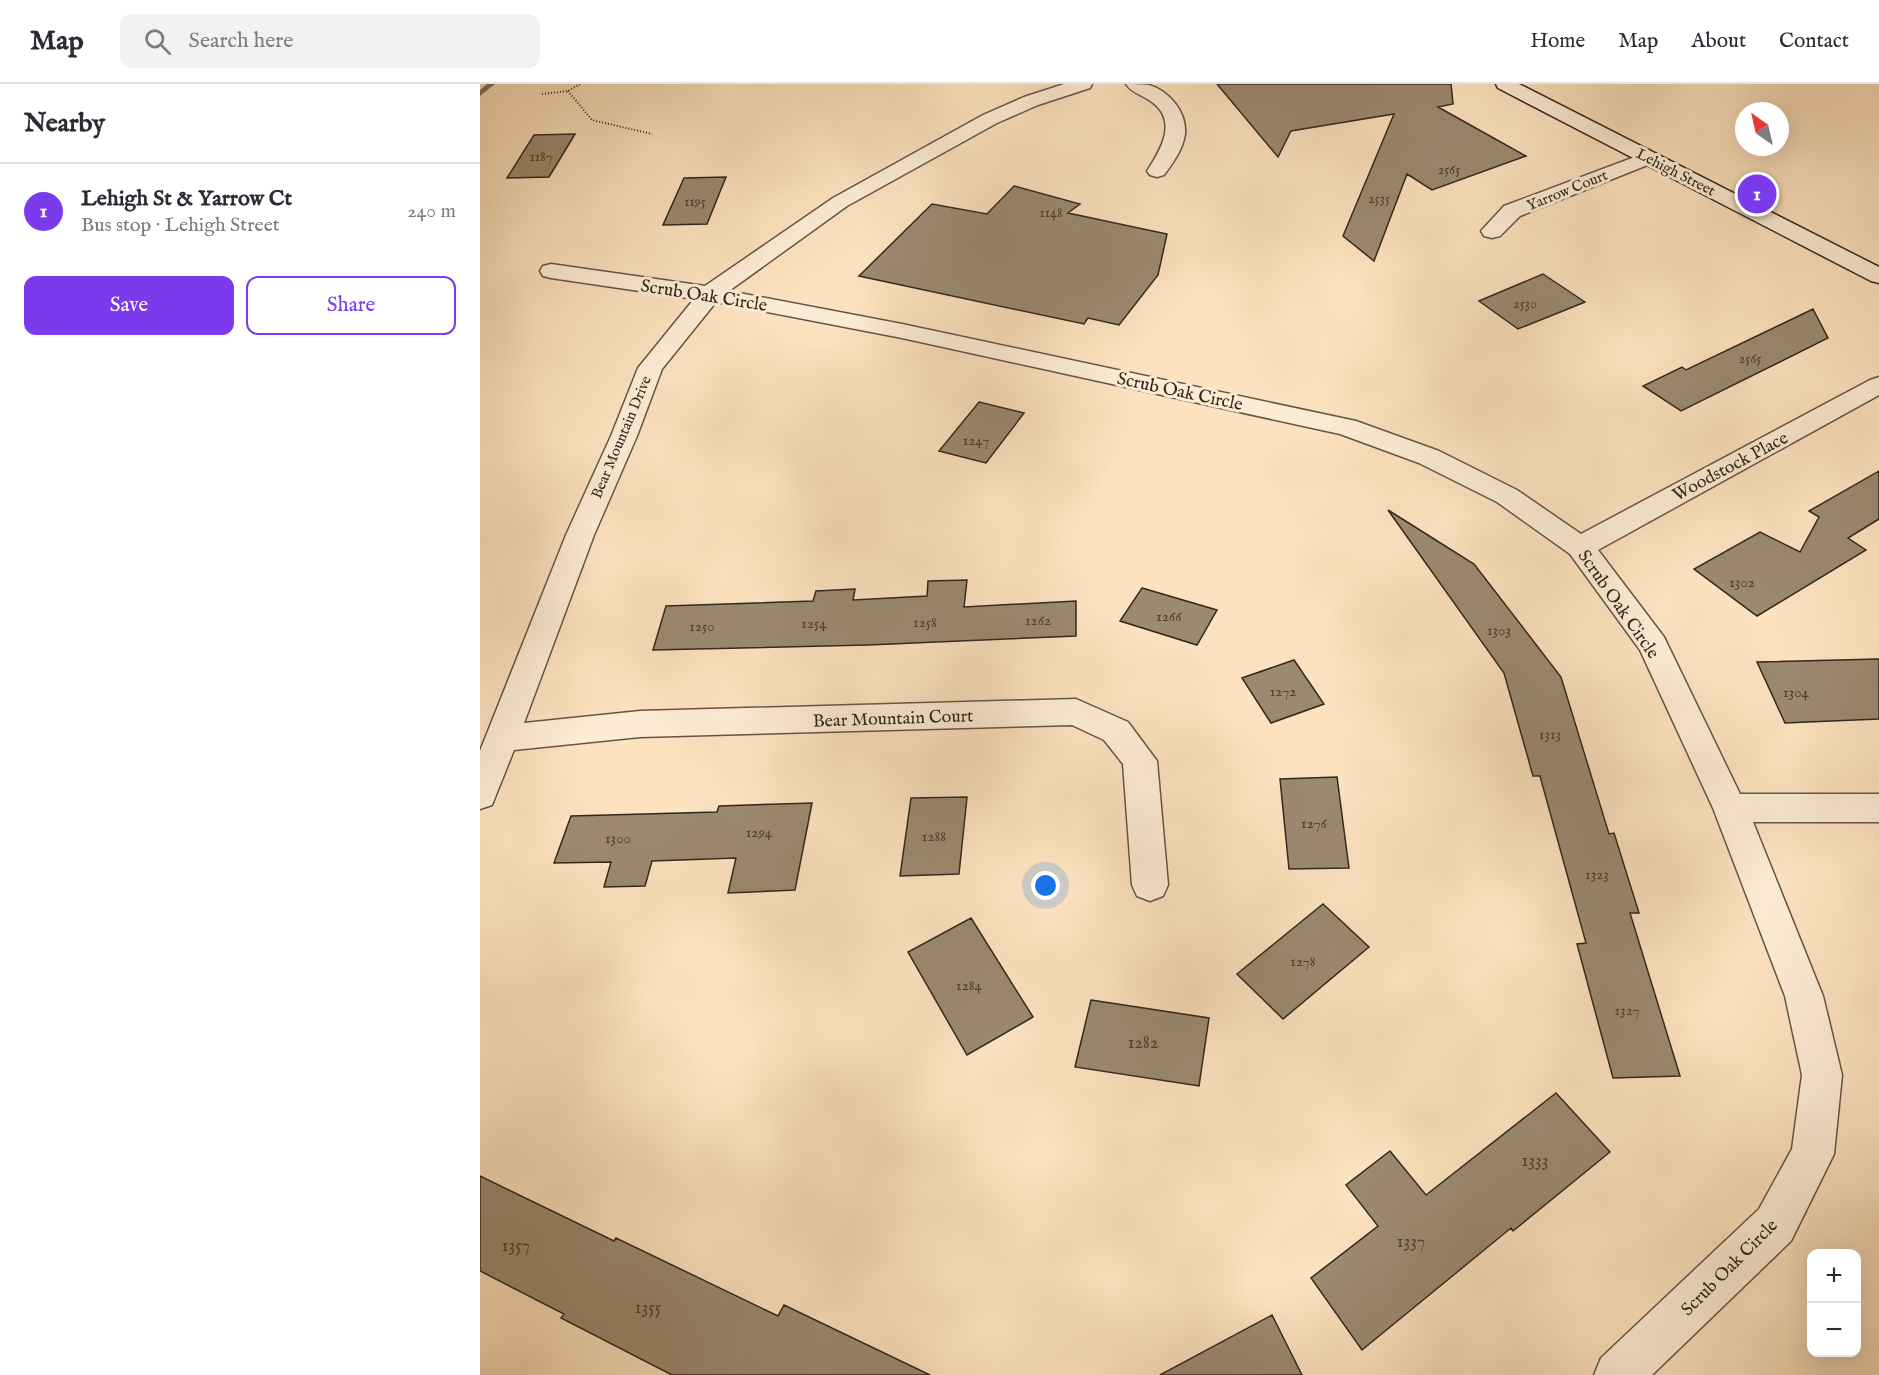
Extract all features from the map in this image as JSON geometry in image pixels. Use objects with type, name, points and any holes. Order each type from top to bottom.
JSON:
[{"type":"street","name":"Bear Mountain Drive","points":[[480,795],[579,535],[624,436],[650,368],[710,294],[840,202],[990,119],[1031,101],[1083,84]]},
{"type":"street","points":[[1135,84],[1169,108],[1175,126],[1170,152],[1156,171]]},
{"type":"street","name":"Lehigh Street","points":[[1505,84],[1879,276]]},
{"type":"street","name":"Yarrow Court","points":[[1492,231],[1512,211],[1648,158]]},
{"type":"street","name":"Scrub Oak Circle","points":[[551,271],[710,294],[902,330],[1347,427],[1429,457],[1507,496],[1580,547],[1653,645],[1730,808],[1804,996],[1822,1075],[1814,1154],[1775,1225],[1618,1375]]},
{"type":"street","name":"Woodstock Place","points":[[1580,547],[1879,385]]},
{"type":"street","name":"Bear Mountain Court","points":[[503,738],[640,723],[1076,712],[1116,731],[1140,761],[1150,885]]},
{"type":"street","points":[[1730,808],[1879,808]]},
{"type":"path","points":[[542,94],[568,91],[580,84]]},
{"type":"path","points":[[568,91],[592,120],[652,134]]},
{"type":"building","points":[[1217,84],[1451,84],[1453,104],[1438,107],[1526,156],[1432,190],[1407,174],[1374,261],[1343,236],[1394,114],[1291,131],[1278,157]]},
{"type":"building","points":[[575,134],[549,177],[507,178],[534,135]]},
{"type":"building","points":[[726,177],[707,224],[663,225],[684,178]]},
{"type":"building","points":[[1014,186],[1080,204],[1068,213],[1167,234],[1158,275],[1119,325],[1088,318],[1084,324],[859,276],[932,204],[987,214]]},
{"type":"building","points":[[1543,274],[1585,302],[1518,329],[1479,301]]},
{"type":"building","points":[[1813,309],[1828,338],[1681,411],[1643,386],[1682,367],[1686,370]]},
{"type":"building","points":[[979,402],[1024,413],[986,463],[939,451]]},
{"type":"building","points":[[1879,471],[1879,519],[1848,538],[1866,550],[1757,616],[1694,569],[1760,532],[1800,552],[1819,517],[1809,511]]},
{"type":"building","points":[[1388,510],[1474,564],[1561,677],[1609,834],[1614,833],[1639,913],[1630,913],[1680,1076],[1613,1078],[1577,944],[1586,943],[1540,776],[1533,776],[1504,673]]},
{"type":"building","points":[[967,580],[964,607],[1076,601],[1076,636],[868,645],[653,650],[666,606],[813,601],[816,591],[855,589],[853,600],[927,596],[928,581]]},
{"type":"building","points":[[1142,588],[1217,610],[1197,645],[1120,621]]},
{"type":"building","points":[[1879,659],[1879,719],[1785,723],[1757,662]]},
{"type":"building","points":[[1294,660],[1324,704],[1271,723],[1242,678]]},
{"type":"building","points":[[1337,777],[1349,868],[1289,869],[1280,779]]},
{"type":"building","points":[[967,797],[959,874],[900,876],[911,798]]},
{"type":"building","points":[[812,803],[795,890],[728,893],[736,858],[652,861],[645,886],[604,887],[611,862],[554,863],[571,816],[717,812],[719,806]]},
{"type":"building","points":[[1323,904],[1369,947],[1283,1019],[1237,974]]},
{"type":"building","points":[[971,918],[1033,1017],[967,1055],[908,952]]},
{"type":"building","points":[[1091,1000],[1209,1018],[1199,1086],[1075,1067]]},
{"type":"building","points":[[1556,1093],[1610,1152],[1513,1231],[1511,1228],[1362,1350],[1311,1278],[1378,1226],[1346,1185],[1390,1151],[1426,1195]]},
{"type":"building","points":[[480,1176],[614,1241],[616,1238],[778,1316],[784,1305],[930,1375],[672,1375],[561,1318],[564,1314],[480,1271]]},
{"type":"building","points":[[1272,1315],[1302,1375],[1160,1375]]},
{"type":"waterway","points":[[480,94],[491,84]]},
{"type":"place","name":"Lehigh St & Yarrow Ct","points":[[1757,194]]}]
